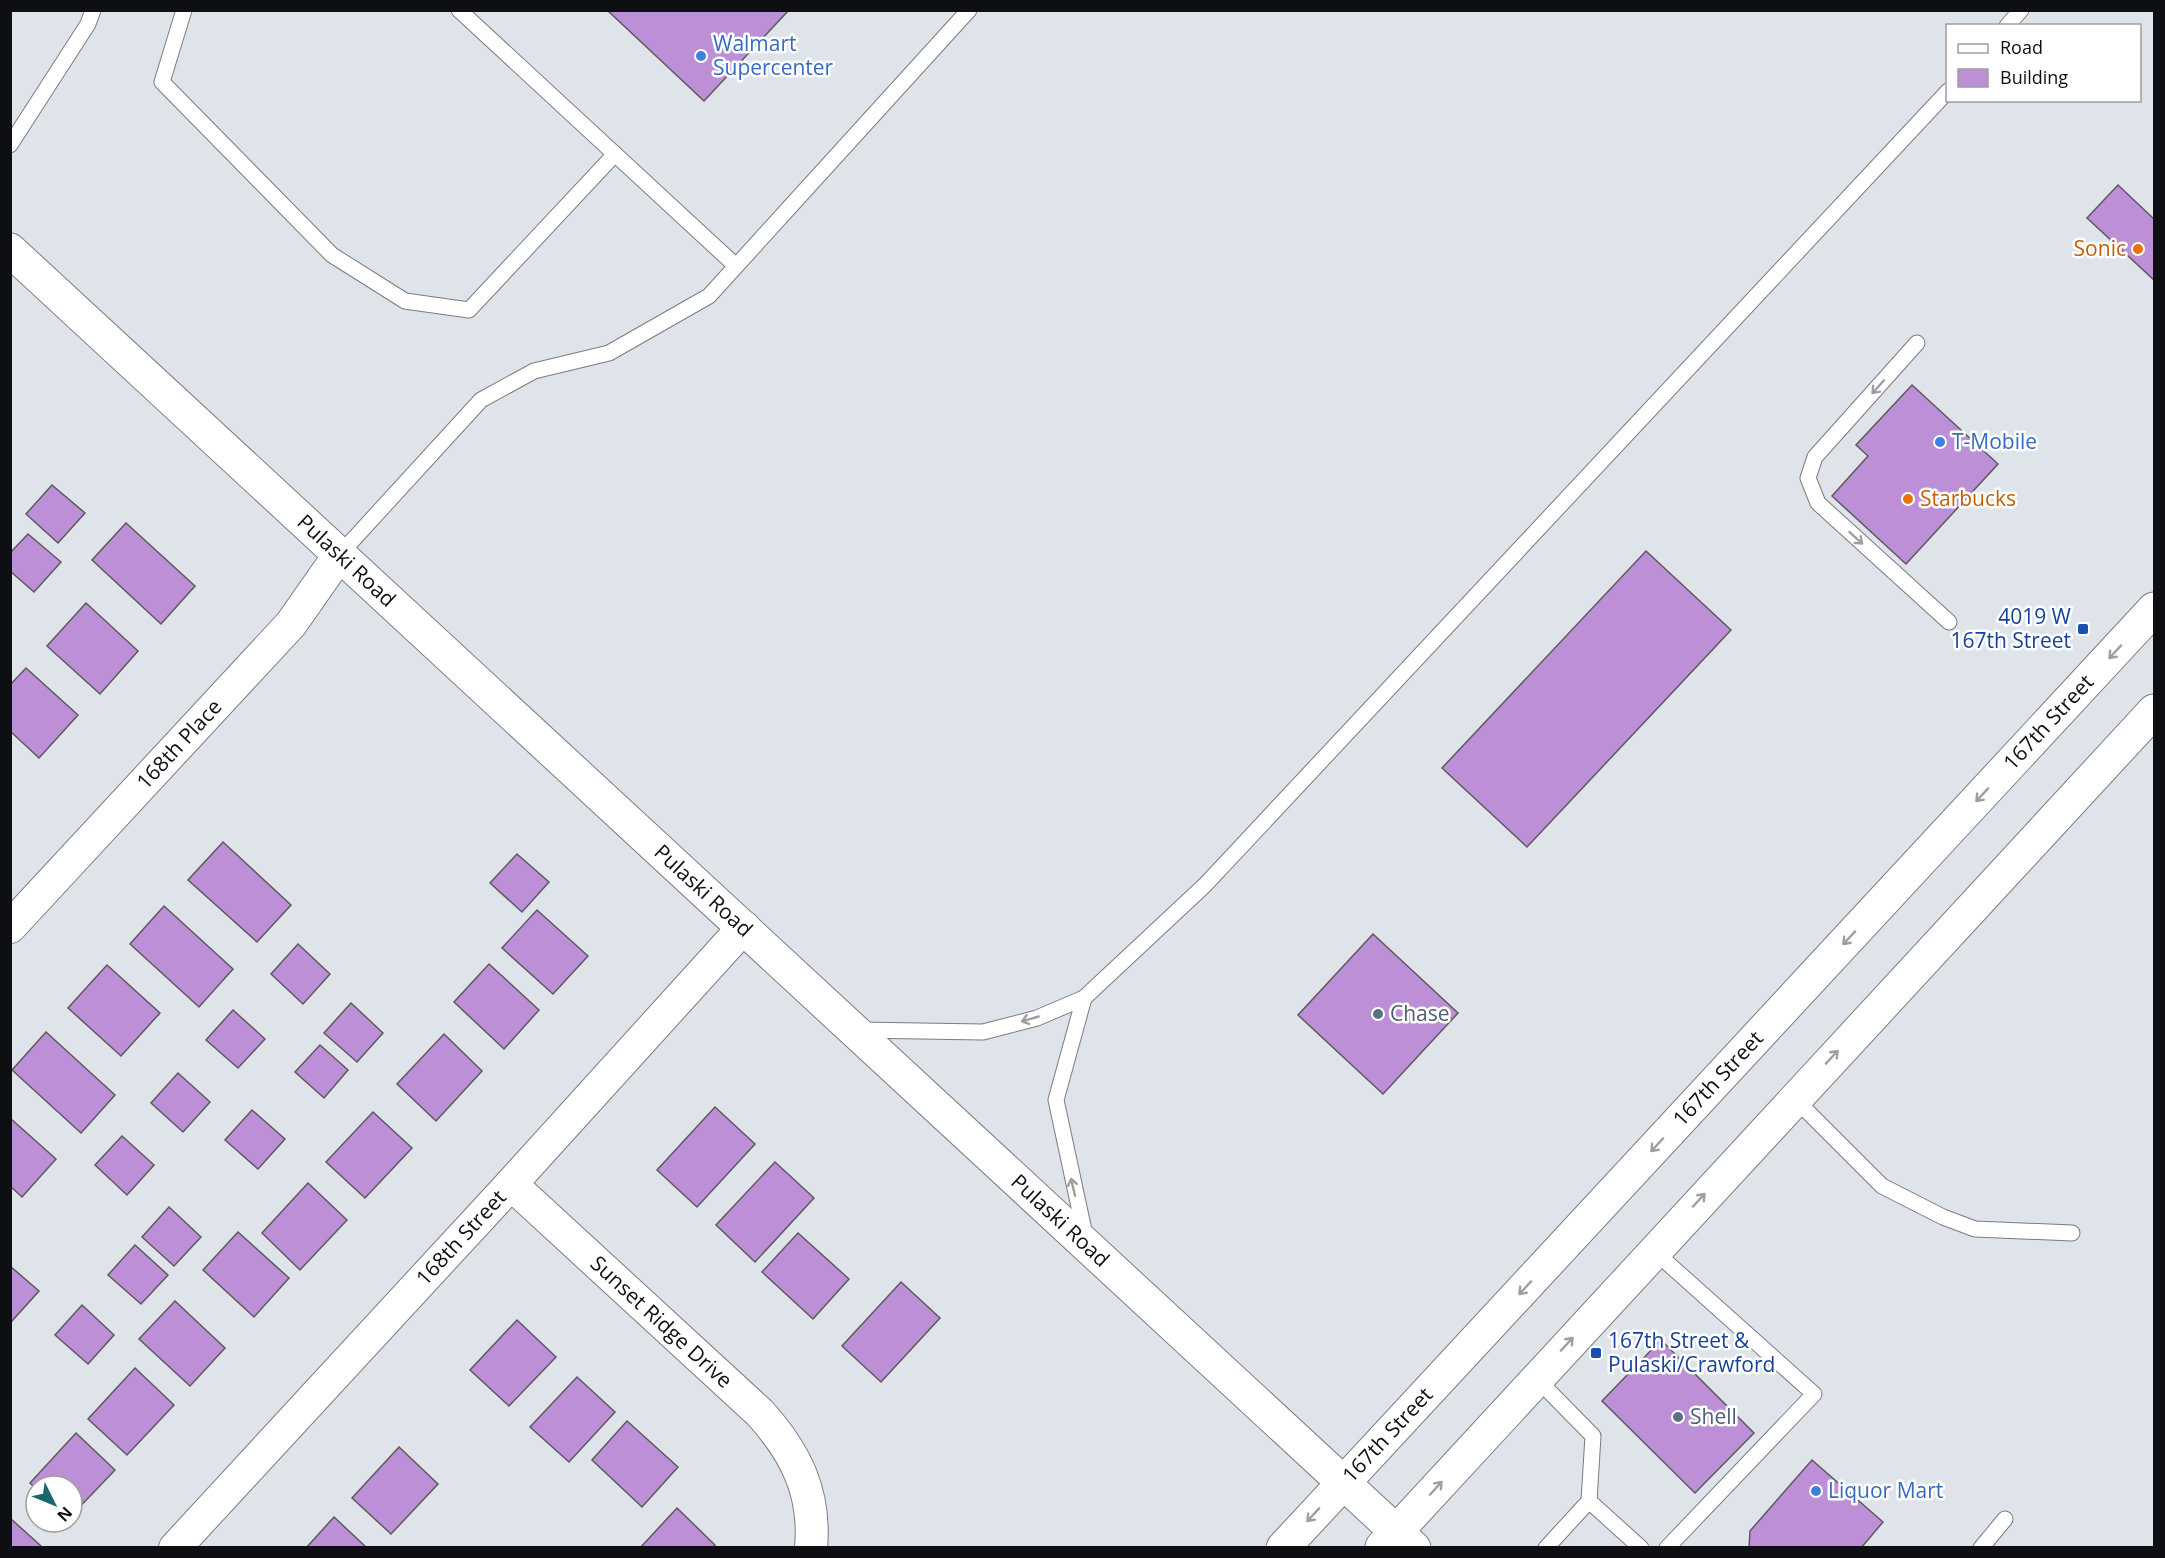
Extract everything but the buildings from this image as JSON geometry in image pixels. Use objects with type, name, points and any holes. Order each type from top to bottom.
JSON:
[{"type":"main road","name":"Pulaski Road","points":[[10,250],[1344,1482],[1397,1542]]},
{"type":"main road","name":"167th Street","points":[[1283,1548],[2154,609]]},
{"type":"main road","points":[[1397,1542],[1536,1378],[2154,711]]},
{"type":"street","name":"168th Place","points":[[10,927],[291,624],[340,554]]},
{"type":"street","name":"168th Street","points":[[175,1548],[511,1184],[744,927]]},
{"type":"street","name":"Sunset Ridge Drive","points":[[511,1184],[760,1413],[783,1439],[799,1469],[810,1497],[813,1528],[811,1548]]},
{"type":"lane","points":[[10,145],[88,24],[93,10]]},
{"type":"lane","points":[[184,10],[162,82],[332,255],[405,301],[470,310],[615,154]]},
{"type":"lane","points":[[459,10],[736,266]]},
{"type":"lane","points":[[340,554],[481,400],[534,371],[609,353],[709,297],[969,10]]},
{"type":"lane","points":[[2009,24],[2020,10]]},
{"type":"lane","points":[[855,1030],[983,1032],[1037,1018],[1084,998],[1205,885],[1946,92]]},
{"type":"lane","points":[[1917,343],[1815,457],[1808,478],[1818,503],[1949,622]]},
{"type":"lane","points":[[1084,998],[1056,1100],[1087,1244]]},
{"type":"lane","points":[[1794,1098],[1882,1186],[1943,1217],[1975,1229],[2072,1233]]},
{"type":"lane","points":[[1653,1250],[1814,1394],[1667,1548]]},
{"type":"lane","points":[[1536,1378],[1593,1436],[1589,1501],[1546,1548]]},
{"type":"lane","points":[[1589,1501],[1641,1548]]},
{"type":"lane","points":[[1981,1548],[2005,1519]]},
{"type":"place","name":"Walmart Supercenter","points":[[701,56]]},
{"type":"place","name":"Sonic","points":[[2138,249]]},
{"type":"place","name":"T-Mobile","points":[[1940,442]]},
{"type":"place","name":"Starbucks","points":[[1908,499]]},
{"type":"place","name":"4019 W 167th Street","points":[[2083,629]]},
{"type":"place","name":"Chase","points":[[1378,1014]]},
{"type":"place","name":"167th Street & Pulaski/Crawford","points":[[1596,1353]]},
{"type":"place","name":"Shell","points":[[1678,1417]]},
{"type":"place","name":"Liquor Mart","points":[[1816,1491]]}]
